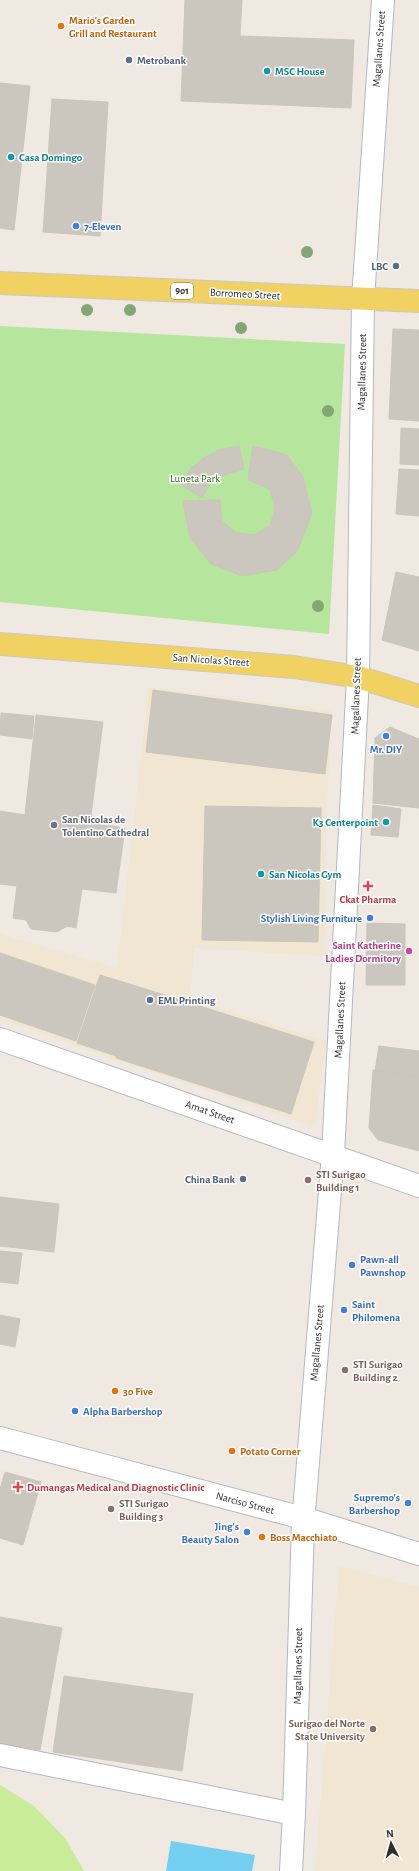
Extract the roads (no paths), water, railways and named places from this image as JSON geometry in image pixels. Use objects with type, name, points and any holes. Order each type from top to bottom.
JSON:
[{"type":"main road","name":"Borromeo Street","points":[[0,283],[363,299],[419,300]]},
{"type":"main road","name":"San Nicolas Street","points":[[0,644],[65,650],[238,661],[294,667],[358,677],[419,696]]},
{"type":"street","name":"Magallanes Street","points":[[291,1871],[303,1518],[333,1154],[358,677],[363,299],[383,0]]},
{"type":"street","name":"Amat Street","points":[[0,1039],[333,1154],[419,1186]]},
{"type":"street","name":"Narciso Street","points":[[0,1438],[303,1518],[419,1554]]},
{"type":"street","points":[[0,1755],[294,1814]]},
{"type":"water","points":[[171,1841],[255,1855],[252,1871],[166,1871]]},
{"type":"place","name":"Mario's Garden Grill and Restaurant","points":[[61,26]]},
{"type":"place","name":"Metrobank","points":[[129,60]]},
{"type":"place","name":"MSC House","points":[[267,71]]},
{"type":"place","name":"Casa Domingo","points":[[11,157]]},
{"type":"place","name":"7-Eleven","points":[[76,226]]},
{"type":"place","name":"LBC","points":[[396,266]]},
{"type":"place","name":"Mr. DIY","points":[[386,736]]},
{"type":"place","name":"K3 Centerpoint","points":[[386,822]]},
{"type":"place","name":"San Nicolas de Tolentino Cathedral","points":[[54,825]]},
{"type":"place","name":"San Nicolas Gym","points":[[261,874]]},
{"type":"place","name":"Ckat Pharma","points":[[368,886]]},
{"type":"place","name":"Stylish Living Furniture","points":[[370,918]]},
{"type":"place","name":"Saint Katherine Ladies Dormitory","points":[[409,951]]},
{"type":"place","name":"EML Printing","points":[[150,1000]]},
{"type":"place","name":"China Bank","points":[[243,1179]]},
{"type":"place","name":"STI Surigao Building 1","points":[[308,1180]]},
{"type":"place","name":"Pawn-all Pawnshop","points":[[352,1265]]},
{"type":"place","name":"Saint Philomena","points":[[344,1310]]},
{"type":"place","name":"STI Surigao Building 2","points":[[345,1370]]},
{"type":"place","name":"30 Five","points":[[115,1391]]},
{"type":"place","name":"Alpha Barbershop","points":[[75,1411]]},
{"type":"place","name":"Potato Corner","points":[[232,1451]]},
{"type":"place","name":"Dumangas Medical and Diagnostic Clinic","points":[[18,1487]]},
{"type":"place","name":"Supremo's Barbershop","points":[[408,1503]]},
{"type":"place","name":"STI Surigao Building 3","points":[[111,1509]]},
{"type":"place","name":"Jing's Beauty Salon","points":[[247,1532]]},
{"type":"place","name":"Boss Macchiato","points":[[262,1537]]},
{"type":"place","name":"Surigao del Norte State University","points":[[373,1729]]},
{"type":"park label","name":"Luneta Park","points":[[195,478]]}]
